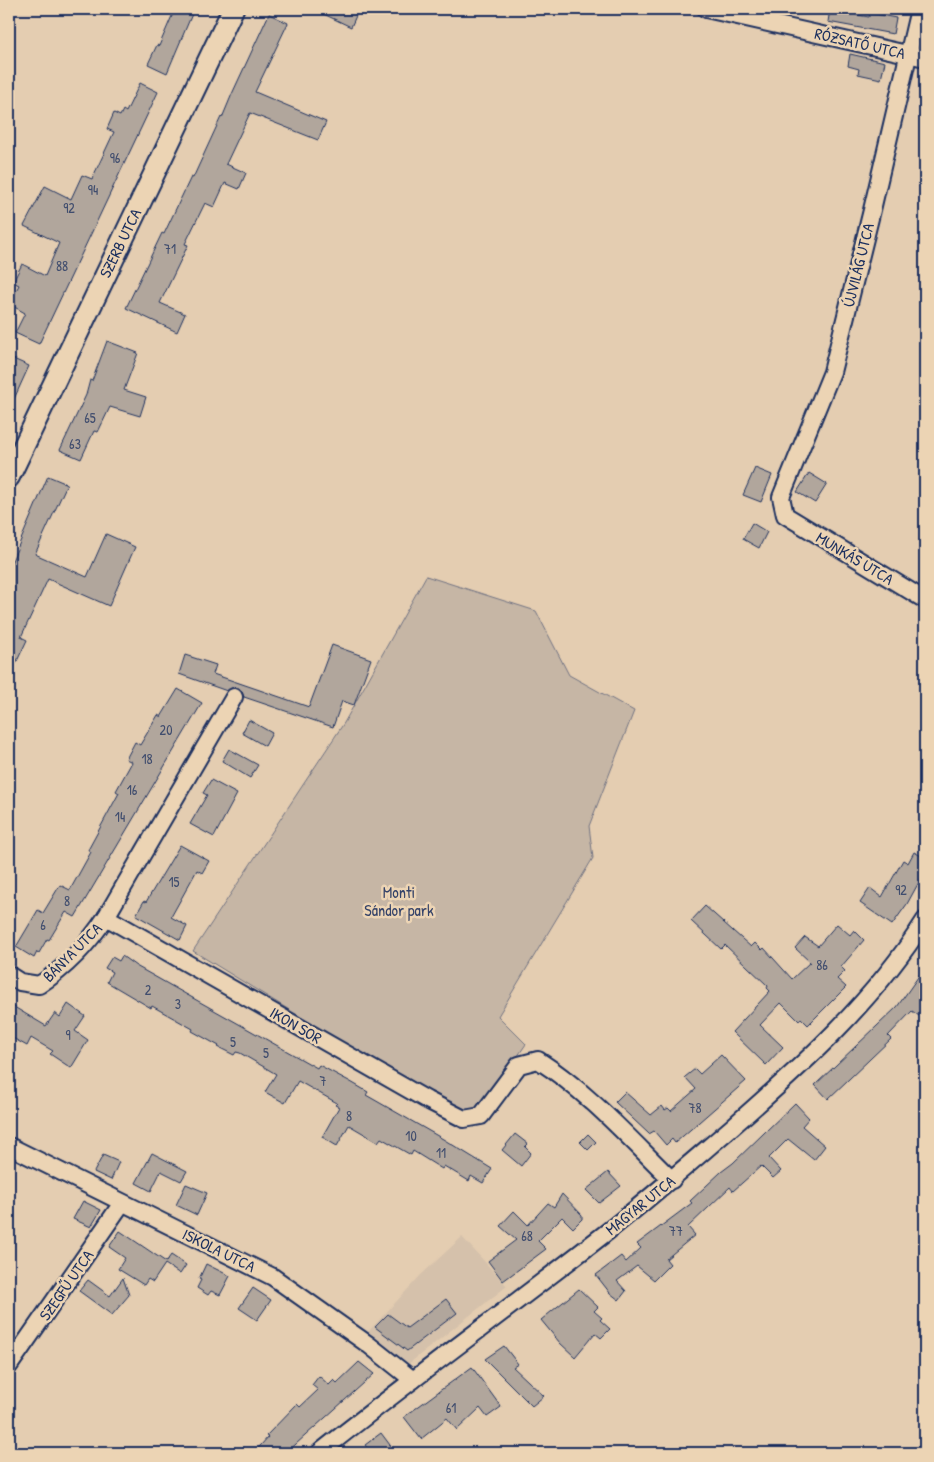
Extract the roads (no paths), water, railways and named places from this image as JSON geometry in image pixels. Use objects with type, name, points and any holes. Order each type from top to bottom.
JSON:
[{"type":"main road","name":"SZERB UTCA","points":[[9,477],[233,9]]},
{"type":"street","name":"RÓZSATŐ UTCA","points":[[706,9],[925,58]]},
{"type":"street","name":"ÚJVILÁG UTCA","points":[[785,515],[781,497],[832,372],[919,9]]},
{"type":"street","name":"MUNKÁS UTCA","points":[[785,515],[925,600]]},
{"type":"street","points":[[106,918],[234,697]]},
{"type":"street","name":"BÁNYA UTCA","points":[[9,975],[20,982],[39,985],[53,976],[96,932],[106,918]]},
{"type":"street","name":"IKON SOR","points":[[106,918],[427,1100],[464,1119],[481,1116],[519,1065],[538,1060],[586,1097],[672,1180]]},
{"type":"street","name":"MAGYAR UTCA","points":[[319,1453],[608,1232],[672,1180],[765,1098],[856,1012],[887,974],[925,920]]},
{"type":"street","name":"ISKOLA UTCA","points":[[9,1146],[273,1276],[370,1345],[413,1380]]},
{"type":"street","name":"SZEGFŰ UTCA","points":[[9,1366],[122,1203]]},
{"type":"park label","name":"Monti Sándor park","points":[[399,901]]}]
